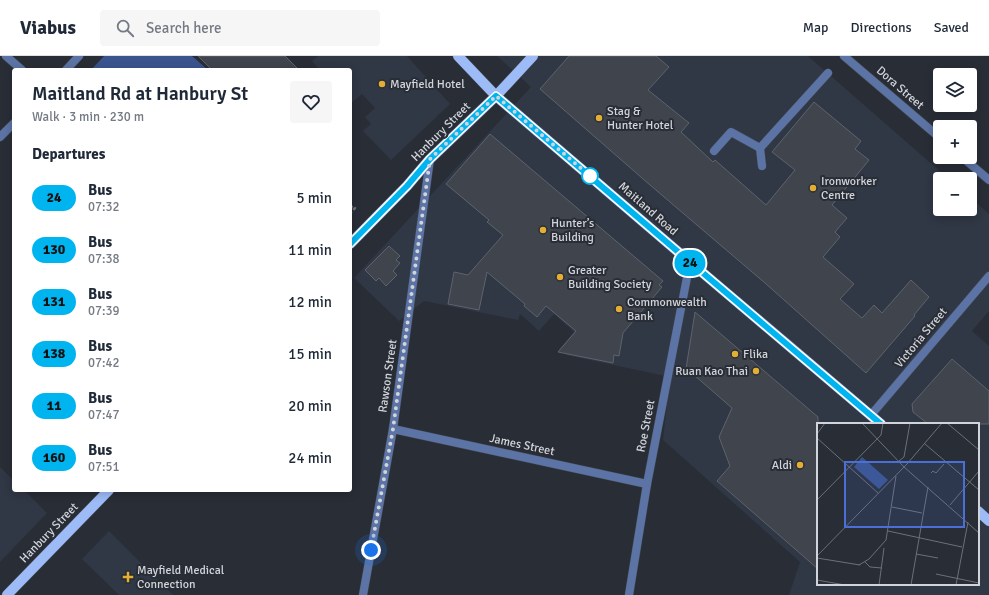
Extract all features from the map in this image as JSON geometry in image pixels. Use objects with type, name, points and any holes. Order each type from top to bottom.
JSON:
[{"type":"main road","name":"Maitland Road","points":[[458,56],[496,96],[880,423]]},
{"type":"main road","name":"Hanbury Street","points":[[352,242],[407,186],[430,159],[496,96],[533,56]]},
{"type":"main road","name":"Hanbury Street","points":[[7,595],[107,492]]},
{"type":"main road","points":[[979,512],[989,521]]},
{"type":"street","points":[[6,56],[20,68]]},
{"type":"street","points":[[68,68],[79,56]]},
{"type":"street","name":"Dora Street","points":[[844,56],[933,132]]},
{"type":"street","points":[[762,166],[760,148],[828,73]]},
{"type":"street","points":[[0,138],[12,125]]},
{"type":"street","points":[[714,150],[731,132],[760,148]]},
{"type":"street","name":"Rawson Street","points":[[363,595],[393,429],[430,159]]},
{"type":"street","points":[[970,164],[989,180]]},
{"type":"street","name":"Roe Street","points":[[629,595],[647,484],[690,262]]},
{"type":"street","name":"Victoria Street","points":[[871,415],[989,276]]},
{"type":"street","name":"James Street","points":[[393,429],[647,484]]},
{"type":"shaded area","points":[[104,56],[192,56],[206,68],[93,68]]},
{"type":"shaded area","points":[[318,56],[407,56],[450,104],[391,160],[363,131],[371,124],[365,117],[375,108],[362,94],[352,102],[352,68],[318,68],[312,61]]},
{"type":"shaded area","points":[[497,56],[808,56],[941,172],[933,172],[933,216],[977,216],[977,203],[989,214],[989,311],[972,331],[989,346],[989,595],[789,595],[800,562],[663,440],[670,377],[566,355],[559,349],[574,332],[554,314],[539,331],[520,314],[518,320],[424,301],[399,321],[354,278],[531,87]]},
{"type":"shaded area","points":[[0,467],[12,479],[12,492],[26,492],[47,513],[0,562]]},
{"type":"shaded area","name":"Mayfield Medical Connection","points":[[109,531],[173,595],[119,595],[82,559]]},
{"type":"building","points":[[198,56],[285,56],[297,68],[210,68]]},
{"type":"building","points":[[569,56],[656,56],[669,67],[648,90],[689,123],[681,132],[713,162],[715,160],[766,205],[795,170],[772,152],[814,102],[861,141],[855,149],[869,160],[832,205],[847,218],[835,232],[840,237],[823,257],[854,284],[840,299],[862,318],[874,305],[882,313],[911,280],[929,297],[914,315],[915,316],[866,373],[765,283],[540,89]]},
{"type":"building","points":[[490,134],[663,281],[659,285],[662,287],[623,333],[619,356],[614,355],[613,363],[558,352],[576,331],[546,306],[537,317],[524,306],[525,304],[487,272],[479,310],[448,304],[454,272],[468,275],[503,235],[487,222],[489,220],[446,184]]},
{"type":"building","points":[[389,246],[400,256],[396,260],[400,263],[393,271],[397,275],[386,286],[379,278],[376,281],[365,270]]},
{"type":"building","points":[[695,312],[818,417],[817,568],[717,481],[730,466],[719,437],[732,408],[694,375],[685,375]]},
{"type":"building","points":[[952,359],[989,391],[989,424],[927,423],[913,412],[912,404]]},
{"type":"bus line","name":"24","points":[[352,242],[407,186],[430,159],[496,96],[880,423]]},
{"type":"place","name":"Mayfield Hotel","points":[[382,84]]},
{"type":"place","name":"Stag & Hunter Hotel","points":[[599,118]]},
{"type":"place","name":"Ironworker Centre","points":[[813,188]]},
{"type":"place","name":"Hunter’s Building","points":[[543,230]]},
{"type":"place","name":"Greater Building Society","points":[[560,277]]},
{"type":"place","name":"Commonwealth Bank","points":[[619,309]]},
{"type":"place","name":"Flika","points":[[735,354]]},
{"type":"place","name":"Ruan Kao Thai","points":[[756,371]]},
{"type":"place","name":"Aldi","points":[[800,465]]},
{"type":"place","name":"Mayfield Medical Connection","points":[[128,577]]},
{"type":"route","points":[[371,550],[393,429],[430,159],[496,96],[590,176]]}]
